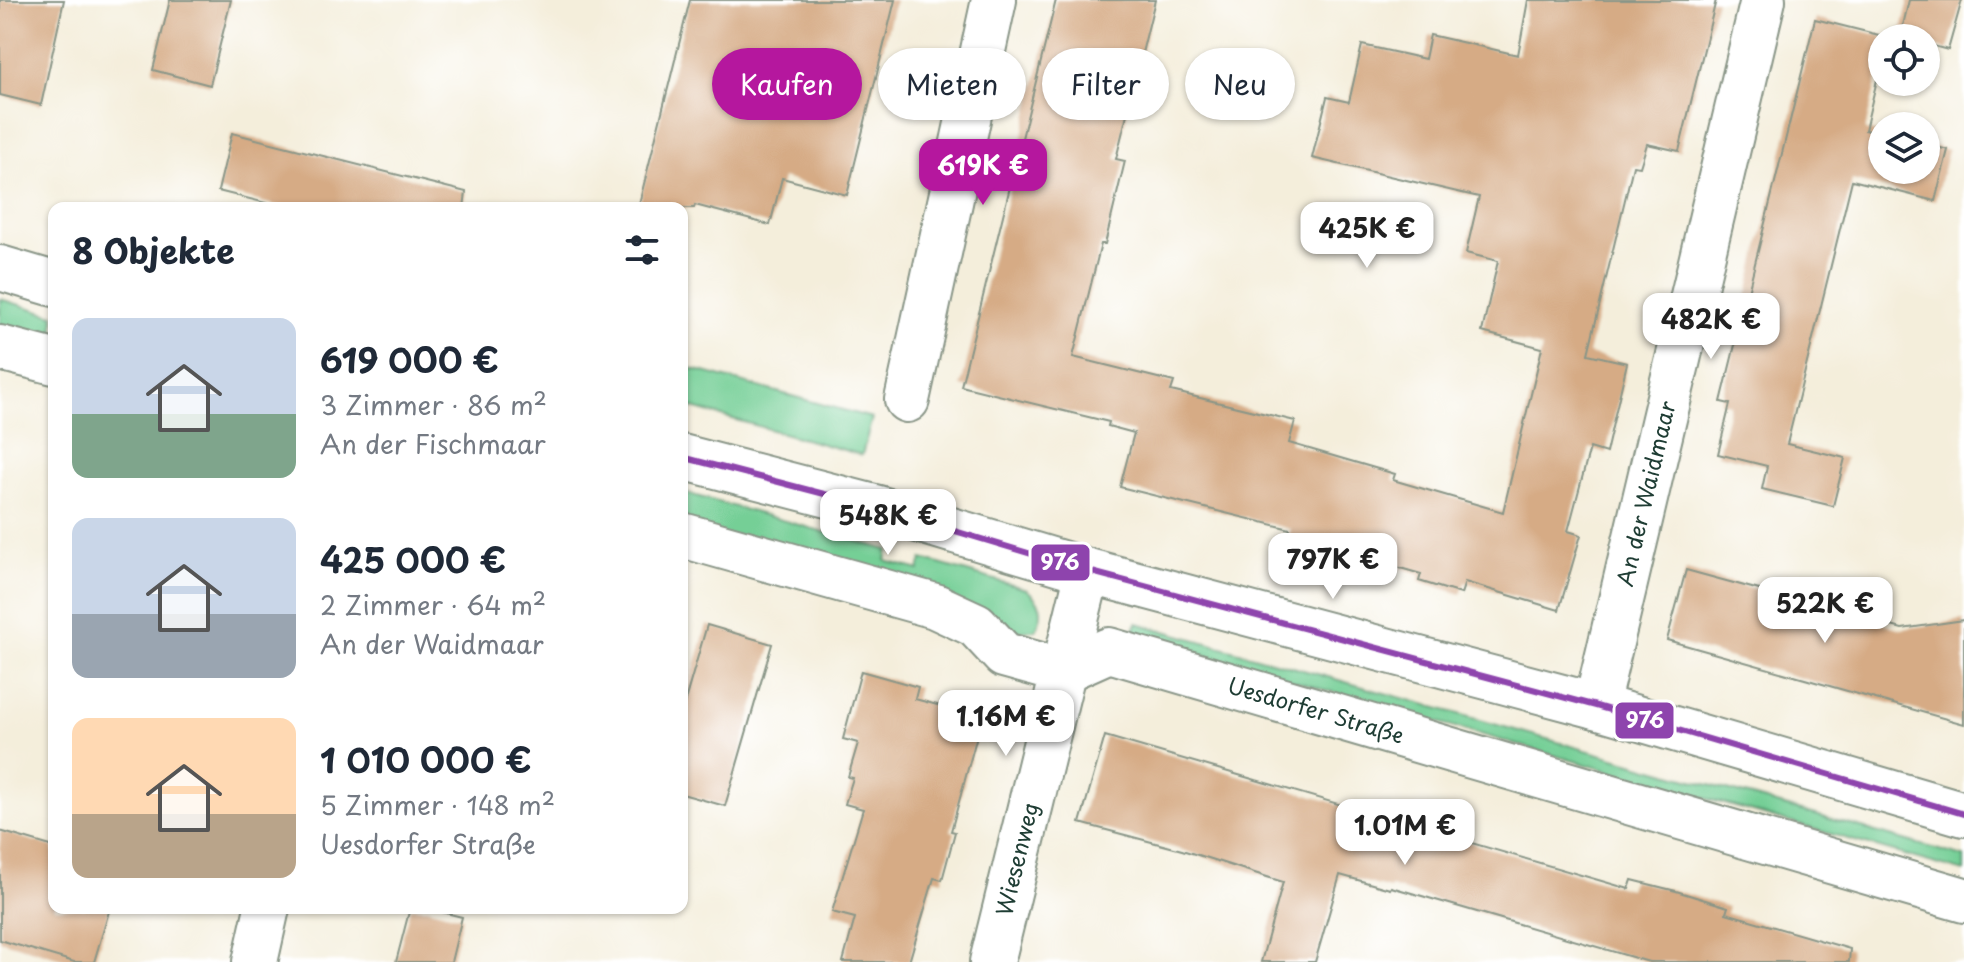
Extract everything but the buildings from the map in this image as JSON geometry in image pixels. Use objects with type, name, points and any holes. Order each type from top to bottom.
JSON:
[{"type":"street","points":[[907,400],[994,0]]},
{"type":"street","name":"An der Waidmaar","points":[[1596,706],[1763,0]]},
{"type":"street","points":[[0,268],[48,282]]},
{"type":"street","points":[[0,348],[48,360]]},
{"type":"street","points":[[688,459],[878,508],[1088,571],[1596,706],[1964,814]]},
{"type":"street","points":[[688,537],[935,606],[976,625],[1004,655],[1062,671]]},
{"type":"street","name":"Wiesenweg","points":[[992,962],[1088,571]]},
{"type":"street","name":"Uesdorfer Straße","points":[[1062,671],[1109,650],[1964,900]]},
{"type":"street","points":[[255,962],[266,914]]},
{"type":"green space","points":[[0,299],[48,313],[48,343],[0,330]]},
{"type":"green space","points":[[688,368],[872,418],[862,455],[688,407]]},
{"type":"green space","points":[[688,494],[888,550],[886,561],[919,570],[922,559],[1026,589],[1040,607],[1039,623],[1036,630],[1012,631],[688,524]]},
{"type":"green space","points":[[1137,623],[1964,857],[1964,872],[1139,637],[1134,630]]},
{"type":"transit line","name":"976","points":[[688,459],[878,508],[1088,571],[1596,706],[1964,814]]}]
